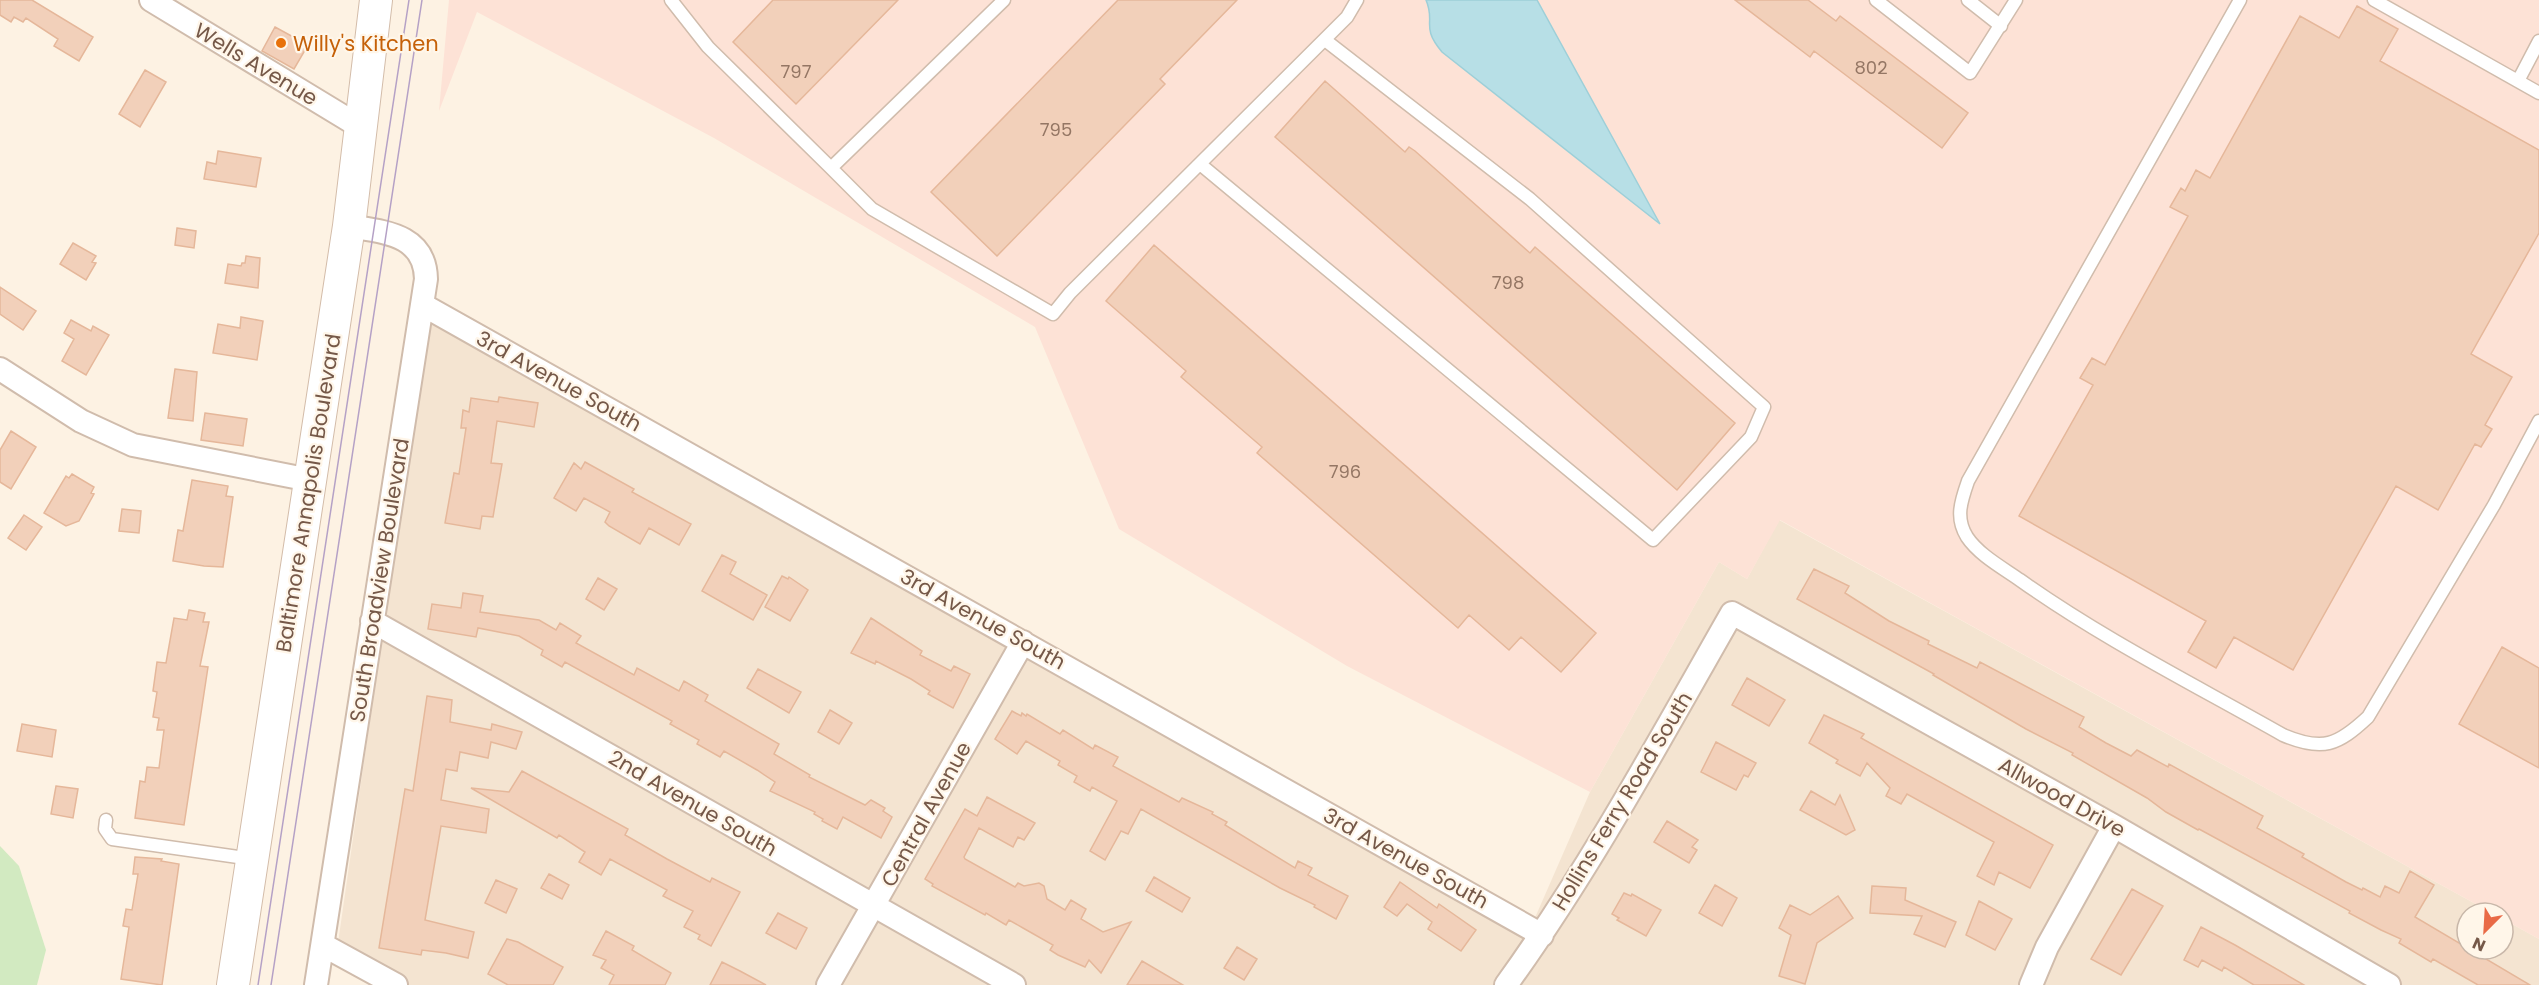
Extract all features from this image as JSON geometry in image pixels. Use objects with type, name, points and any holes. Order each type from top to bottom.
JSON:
[{"type":"main road","name":"Baltimore Annapolis Boulevard","points":[[233,985],[349,226],[376,0]]},
{"type":"street","name":"Wells Avenue","points":[[151,0],[362,128]]},
{"type":"street","name":"South Broadview Boulevard","points":[[316,985],[426,279],[425,264],[413,246],[394,235],[349,226]]},
{"type":"street","name":"3rd Avenue South","points":[[423,305],[1542,935]]},
{"type":"street","points":[[0,369],[81,421],[133,445],[310,480]]},
{"type":"street","name":"Allwood Drive","points":[[1732,613],[2114,826],[2389,985]]},
{"type":"street","name":"Hollins Ferry Road South","points":[[1506,985],[1542,935],[1595,851],[1732,613]]},
{"type":"street","name":"2nd Avenue South","points":[[372,621],[1014,985]]},
{"type":"street","name":"Central Avenue","points":[[828,985],[1023,642]]},
{"type":"street","points":[[2031,985],[2047,947],[2114,826]]},
{"type":"street","points":[[323,945],[396,985]]},
{"type":"lane","points":[[671,0],[708,47],[872,209],[1053,314],[1070,293],[1347,17],[1357,0]]},
{"type":"lane","points":[[831,168],[1004,0]]},
{"type":"lane","points":[[1876,0],[1970,73],[2016,0]]},
{"type":"lane","points":[[1968,0],[2001,26]]},
{"type":"lane","points":[[2240,0],[1968,481],[1960,504],[1959,520],[1968,538],[1985,555],[2065,612],[2283,735],[2298,742],[2321,745],[2345,739],[2368,717],[2494,505],[2539,421]]},
{"type":"lane","points":[[2374,0],[2539,93]]},
{"type":"lane","points":[[1200,164],[1653,540],[1751,437],[1764,407],[1530,199],[1325,39]]},
{"type":"lane","points":[[2518,81],[2539,42]]},
{"type":"lane","points":[[106,820],[105,829],[112,839],[253,859]]},
{"type":"shaded area","points":[[449,0],[2539,0],[2539,939],[2515,926],[2515,901],[2470,901],[1780,520],[1747,579],[1719,562],[1590,792],[1347,666],[1119,529],[1035,327],[714,138],[477,12],[439,111]]},
{"type":"shaded area","points":[[428,315],[1527,936],[1590,792],[1719,562],[1747,579],[1779,520],[2470,901],[2455,901],[2455,961],[2515,961],[2515,926],[2539,939],[2539,985],[386,985],[336,957]]},
{"type":"green space","points":[[0,846],[19,866],[46,950],[37,985],[0,985]]},
{"type":"water","points":[[1426,0],[1537,0],[1660,224],[1442,52],[1435,43],[1430,30],[1430,14]]},
{"type":"building","points":[[0,0],[32,0],[93,37],[79,61],[54,46],[58,39],[26,18],[23,22],[14,17],[11,22],[0,15]]},
{"type":"building","points":[[773,0],[898,0],[796,104],[733,42]]},
{"type":"building","points":[[1118,0],[1237,0],[1160,79],[1165,84],[997,256],[931,192]]},
{"type":"building","points":[[1735,0],[1808,0],[1836,21],[1840,16],[1968,113],[1942,148],[1814,51],[1810,57]]},
{"type":"building","points":[[2357,6],[2398,29],[2380,61],[2539,150],[2539,233],[2471,354],[2512,377],[2485,425],[2492,429],[2481,447],[2475,444],[2438,510],[2396,486],[2293,670],[2234,637],[2216,668],[2188,652],[2206,621],[2019,516],[2093,385],[2080,378],[2092,358],[2105,365],[2188,216],[2170,207],[2181,188],[2185,191],[2196,170],[2210,178],[2300,16],[2339,38]]},
{"type":"building","points":[[275,27],[308,45],[294,69],[262,51]]},
{"type":"building","points":[[145,70],[166,82],[140,127],[119,114]]},
{"type":"building","points":[[1325,81],[1405,152],[1409,147],[1415,151],[1530,253],[1535,247],[1735,423],[1677,490],[1275,137]]},
{"type":"building","points":[[218,151],[261,158],[256,187],[204,179],[207,162],[216,164]]},
{"type":"building","points":[[177,228],[196,231],[194,248],[175,245]]},
{"type":"building","points":[[73,243],[96,256],[92,262],[96,263],[86,280],[60,264]]},
{"type":"building","points":[[1154,245],[1596,633],[1561,672],[1521,637],[1509,650],[1469,615],[1458,628],[1257,453],[1262,447],[1181,377],[1186,371],[1106,301]]},
{"type":"building","points":[[246,256],[260,258],[258,288],[225,283],[228,264],[241,266],[245,263]]},
{"type":"building","points":[[0,287],[36,311],[23,330],[0,314]]},
{"type":"building","points":[[241,317],[263,321],[257,360],[213,353],[218,324],[240,328]]},
{"type":"building","points":[[71,320],[91,331],[93,326],[109,335],[86,375],[62,361],[74,339],[64,333]]},
{"type":"building","points":[[175,369],[197,372],[193,421],[168,418]]},
{"type":"building","points":[[499,397],[538,403],[534,427],[497,421],[491,463],[502,464],[493,517],[482,516],[480,529],[445,523],[454,473],[459,474],[466,428],[461,428],[463,410],[469,412],[471,398],[498,402]]},
{"type":"building","points":[[205,413],[247,419],[243,446],[201,440]]},
{"type":"building","points":[[11,431],[36,447],[11,489],[0,482],[0,450]]},
{"type":"building","points":[[585,462],[634,489],[632,492],[691,524],[679,545],[649,528],[640,544],[609,526],[605,522],[610,512],[584,498],[576,511],[554,498],[574,463],[581,469]]},
{"type":"building","points":[[72,474],[94,487],[91,493],[94,494],[79,521],[66,526],[44,513],[66,476],[69,478]]},
{"type":"building","points":[[192,480],[228,486],[226,496],[233,497],[223,567],[173,561],[178,530],[183,531]]},
{"type":"building","points":[[122,509],[141,511],[139,533],[119,531]]},
{"type":"building","points":[[24,515],[42,527],[26,550],[8,538]]},
{"type":"building","points":[[722,555],[736,562],[730,574],[767,595],[753,620],[702,591]]},
{"type":"building","points":[[1814,569],[1849,586],[1845,593],[1889,621],[1929,641],[1928,644],[1977,668],[1980,662],[2084,717],[2079,727],[2106,743],[2131,756],[2137,750],[2168,767],[2169,764],[2263,816],[2257,828],[2304,854],[2302,857],[2362,890],[2363,888],[2380,897],[2385,886],[2399,893],[2410,871],[2434,885],[2415,917],[2455,941],[2455,961],[2489,961],[2530,985],[2478,985],[2433,959],[2431,962],[2399,943],[2401,939],[2349,913],[2350,911],[2166,812],[2147,798],[2072,755],[2073,753],[2026,729],[1934,674],[1797,599]]},
{"type":"building","points":[[782,576],[788,579],[789,577],[808,590],[790,621],[765,607]]},
{"type":"building","points":[[598,578],[617,589],[604,610],[586,599]]},
{"type":"building","points":[[463,593],[483,596],[480,612],[539,620],[556,630],[560,623],[581,636],[576,643],[634,675],[637,668],[679,691],[684,681],[708,695],[705,701],[779,744],[774,754],[810,775],[809,777],[865,805],[871,800],[885,808],[883,811],[892,817],[881,838],[843,817],[837,829],[822,821],[823,819],[814,814],[815,812],[770,791],[775,782],[757,770],[724,751],[720,757],[697,744],[699,740],[670,724],[672,721],[565,662],[562,667],[541,655],[543,650],[519,636],[478,628],[476,637],[428,629],[432,604],[461,608]]},
{"type":"building","points":[[189,610],[205,613],[203,622],[209,622],[200,666],[208,667],[184,825],[135,818],[140,781],[145,782],[147,767],[159,768],[164,730],[157,730],[159,718],[153,717],[157,692],[153,691],[157,662],[166,663],[174,618],[187,620]]},
{"type":"building","points":[[871,618],[922,651],[920,655],[951,671],[954,666],[970,674],[953,708],[928,694],[930,691],[911,679],[876,661],[875,664],[851,653]]},
{"type":"building","points":[[2502,647],[2539,668],[2539,768],[2459,724]]},
{"type":"building","points":[[758,669],[801,692],[789,713],[747,688]]},
{"type":"building","points":[[1747,678],[1785,700],[1769,726],[1732,705]]},
{"type":"building","points":[[427,696],[452,700],[450,722],[491,730],[492,724],[522,732],[516,749],[491,742],[488,758],[460,752],[457,771],[446,769],[441,800],[489,809],[486,833],[441,826],[425,920],[474,932],[468,958],[422,950],[421,955],[379,948],[405,789],[413,791]]},
{"type":"building","points":[[830,710],[852,723],[839,744],[818,732]]},
{"type":"building","points":[[1012,711],[1021,716],[1022,713],[1026,716],[1027,714],[1060,734],[1063,730],[1093,749],[1095,745],[1118,757],[1113,766],[1179,802],[1182,798],[1213,812],[1212,814],[1227,822],[1225,825],[1295,868],[1298,861],[1312,868],[1308,875],[1348,896],[1336,919],[1314,907],[1315,905],[1280,888],[1141,809],[1128,834],[1121,831],[1105,860],[1090,851],[1117,801],[1092,787],[1090,791],[1074,782],[1077,776],[1058,765],[1060,761],[1026,741],[1017,754],[995,739]]},
{"type":"building","points":[[1824,715],[1864,734],[1861,738],[2053,845],[2030,888],[1999,872],[1994,885],[1977,876],[1994,842],[1907,794],[1901,804],[1886,796],[1890,788],[1867,763],[1860,776],[1836,763],[1838,760],[1809,743]]},
{"type":"building","points":[[22,724],[56,730],[52,757],[17,751]]},
{"type":"building","points":[[1716,742],[1756,763],[1748,777],[1744,775],[1736,790],[1701,772]]},
{"type":"building","points":[[522,771],[628,829],[625,835],[667,859],[710,882],[712,878],[740,892],[711,946],[698,939],[700,935],[684,927],[693,911],[663,896],[667,890],[610,859],[601,875],[579,862],[585,852],[559,835],[557,838],[471,788],[509,792]]},
{"type":"building","points":[[56,786],[78,789],[73,818],[51,814]]},
{"type":"building","points":[[1811,791],[1835,805],[1840,795],[1855,830],[1846,835],[1800,810]]},
{"type":"building","points":[[987,797],[1035,823],[1024,840],[1018,837],[1013,847],[979,828],[965,859],[1015,887],[1018,883],[1024,886],[1039,883],[1044,886],[1047,899],[1065,910],[1071,900],[1086,909],[1081,919],[1103,932],[1131,922],[1101,973],[1089,960],[1085,967],[1058,955],[1050,950],[1053,945],[1009,920],[1006,925],[986,913],[985,915],[932,886],[933,884],[925,879],[965,809],[977,816]]},
{"type":"building","points":[[1667,821],[1698,840],[1692,847],[1697,850],[1689,863],[1654,842]]},
{"type":"building","points":[[135,857],[162,859],[161,861],[179,864],[162,985],[121,979],[129,927],[123,926],[126,909],[132,910],[138,874],[133,874]]},
{"type":"building","points":[[549,874],[569,885],[562,899],[541,888]]},
{"type":"building","points":[[1154,877],[1190,898],[1182,912],[1146,891]]},
{"type":"building","points":[[496,880],[517,889],[506,913],[485,903]]},
{"type":"building","points":[[1400,882],[1437,908],[1439,904],[1476,930],[1461,951],[1428,929],[1432,922],[1407,904],[1397,916],[1384,907]]},
{"type":"building","points":[[1715,885],[1737,898],[1722,926],[1699,913]]},
{"type":"building","points":[[1872,886],[1906,888],[1905,900],[1956,922],[1945,947],[1914,934],[1922,916],[1870,913]]},
{"type":"building","points":[[2132,889],[2163,906],[2121,975],[2091,959]]},
{"type":"building","points":[[1624,893],[1631,896],[1632,894],[1661,910],[1646,936],[1617,920],[1619,918],[1612,914]]},
{"type":"building","points":[[1838,896],[1853,918],[1817,943],[1805,984],[1779,976],[1791,935],[1779,928],[1790,905],[1810,915]]},
{"type":"building","points":[[1979,901],[2012,919],[1995,950],[1966,935]]},
{"type":"building","points":[[778,913],[807,928],[796,949],[766,933]]},
{"type":"building","points":[[2201,927],[2304,985],[2254,985],[2224,967],[2222,971],[2202,960],[2198,967],[2184,960]]},
{"type":"building","points":[[606,931],[634,946],[632,950],[671,973],[665,985],[609,985],[614,975],[601,968],[606,960],[593,955]]},
{"type":"building","points":[[507,939],[518,942],[563,967],[553,985],[508,985],[488,974]]},
{"type":"building","points":[[1237,947],[1257,959],[1244,980],[1224,968]]},
{"type":"building","points":[[1142,961],[1183,985],[1127,985]]},
{"type":"building","points":[[722,962],[740,971],[766,985],[710,985]]},
{"type":"tram line","points":[[258,985],[409,0]]},
{"type":"tram line","points":[[271,985],[422,0]]},
{"type":"place","name":"Willy's Kitchen","points":[[281,43]]}]
